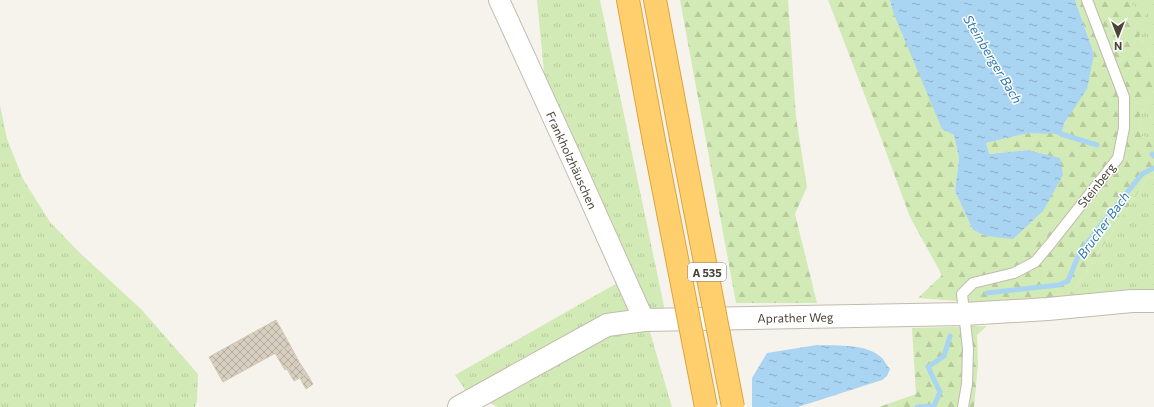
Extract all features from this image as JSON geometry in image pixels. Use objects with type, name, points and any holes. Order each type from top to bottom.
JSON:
[{"type":"highway","name":"A 535","points":[[628,0],[706,407]]},
{"type":"highway","name":"A 535","points":[[655,0],[733,407]]},
{"type":"street","name":"Frankholzhäuschen","points":[[499,0],[644,320]]},
{"type":"street","name":"Aprather Weg","points":[[458,407],[607,325],[644,320],[964,314],[1048,310],[1132,301],[1154,301]]},
{"type":"lane","name":"Steinberg","points":[[963,407],[968,384],[968,349],[962,294],[973,282],[1014,273],[1035,262],[1118,158],[1124,128],[1124,97],[1087,0]]},
{"type":"green space","points":[[537,0],[600,0],[665,311],[649,329],[672,407],[498,407],[466,391],[455,375],[619,282],[546,92]]},
{"type":"green space","points":[[680,0],[788,0],[796,117],[807,187],[795,214],[817,303],[736,303]]},
{"type":"green space","points":[[828,0],[890,0],[893,12],[954,134],[959,158],[955,191],[973,230],[986,236],[1027,150],[988,154],[986,143],[1029,133],[1061,133],[1094,54],[1075,0],[1125,0],[1146,13],[1139,37],[1154,57],[1154,91],[1139,118],[1142,136],[1154,139],[1154,178],[1149,176],[1068,299],[998,304],[918,298],[942,275],[910,217]]},
{"type":"green space","points":[[1125,0],[1154,0],[1154,57],[1139,37]]},
{"type":"green space","points":[[1154,91],[1154,139],[1142,136],[1139,118]]},
{"type":"green space","points":[[0,105],[7,139],[23,179],[50,222],[79,252],[141,309],[198,374],[197,401],[195,407],[0,407]]},
{"type":"green space","points":[[1149,176],[1154,178],[1154,295],[1068,299]]},
{"type":"green space","points":[[987,326],[977,335],[978,365],[974,407],[879,407],[916,394],[912,328]]},
{"type":"water","points":[[890,0],[1075,0],[1094,54],[1087,89],[1065,122],[1061,134],[1029,133],[986,143],[989,154],[1027,150],[1060,158],[1063,175],[1043,211],[1013,239],[986,236],[973,230],[955,191],[959,158],[954,135],[942,129],[893,12]]},
{"type":"water","points":[[817,345],[852,346],[869,350],[883,359],[890,369],[887,376],[882,380],[798,407],[752,407],[752,378],[767,353]]},
{"type":"building","points":[[276,320],[290,345],[223,382],[209,357]]},
{"type":"building","points":[[290,345],[299,362],[285,370],[275,353]]},
{"type":"building","points":[[299,362],[307,374],[294,381],[287,369]]},
{"type":"building","points":[[307,374],[313,384],[306,389],[300,378]]},
{"type":"waterway","name":"Steinberger Bach","points":[[1057,131],[1061,134],[1097,145]]},
{"type":"waterway","name":"Brucher Bach","points":[[987,293],[1059,285],[1068,281],[1079,254],[1104,221],[1142,174],[1154,168]]},
{"type":"waterway","name":"Brucher Bach","points":[[917,407],[934,406],[940,392],[928,367],[944,356],[950,336]]}]
